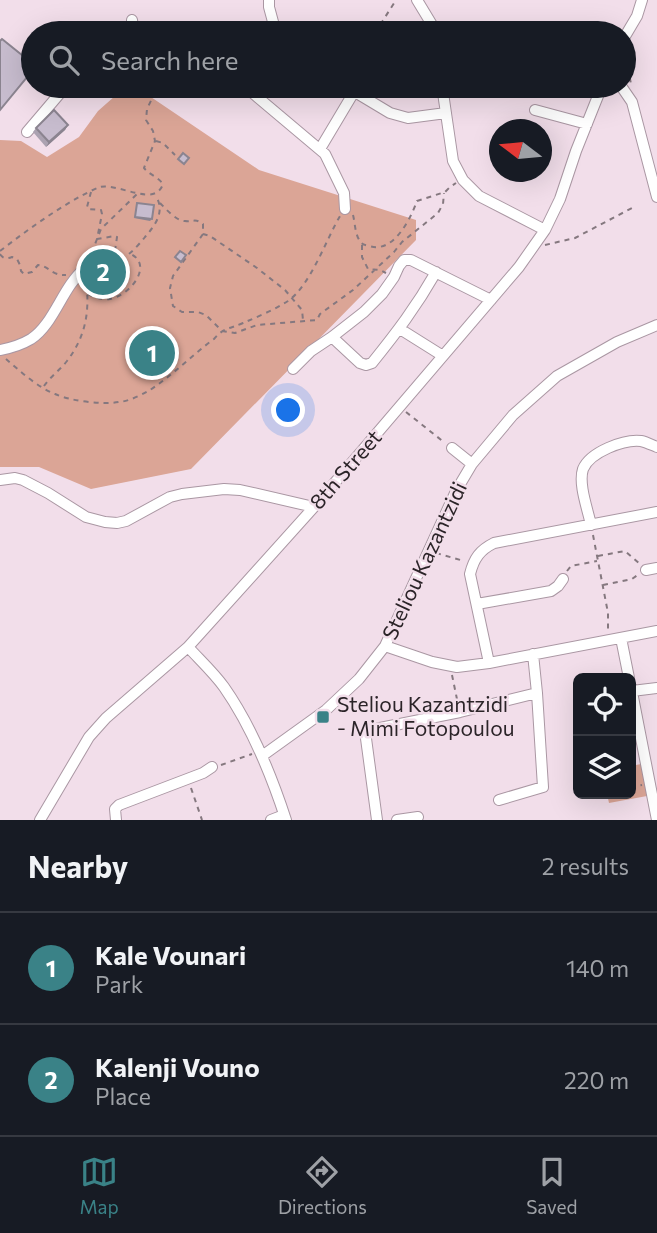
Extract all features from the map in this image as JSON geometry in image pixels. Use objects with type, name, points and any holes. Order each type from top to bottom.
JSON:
[{"type":"street","points":[[269,0],[272,21]]},
{"type":"street","points":[[418,0],[430,21]]},
{"type":"street","points":[[634,21],[642,0]]},
{"type":"street","points":[[27,132],[56,98]]},
{"type":"street","points":[[259,98],[325,154],[344,192],[345,209]]},
{"type":"street","points":[[320,149],[346,98]]},
{"type":"street","points":[[365,98],[390,113],[408,118],[446,113]]},
{"type":"street","points":[[444,98],[453,161],[463,180],[480,196],[545,230]]},
{"type":"street","name":"8th Street","points":[[40,820],[97,727],[188,647],[314,507],[533,248],[545,230],[559,199],[597,98]]},
{"type":"street","points":[[629,98],[657,197]]},
{"type":"street","points":[[535,110],[587,124]]},
{"type":"street","points":[[293,369],[311,351],[382,295],[404,260],[411,260],[491,300]]},
{"type":"street","points":[[1,351],[33,338],[80,272]]},
{"type":"street","points":[[332,337],[360,363],[372,363],[417,305],[436,272]]},
{"type":"street","name":"Steliou Kazantzidi","points":[[261,753],[326,710],[359,679],[385,646],[456,491],[472,464],[513,415],[557,376],[617,342],[657,325]]},
{"type":"street","points":[[400,329],[443,356]]},
{"type":"street","points":[[591,525],[582,486],[583,470],[593,456],[619,443],[641,441],[657,447]]},
{"type":"street","points":[[452,448],[472,464]]},
{"type":"street","points":[[0,480],[15,478],[23,481],[86,517],[105,522],[126,521],[170,497],[224,489],[240,490],[314,507]]},
{"type":"street","points":[[489,663],[470,574],[482,549],[494,543],[657,512]]},
{"type":"street","points":[[477,604],[551,591],[563,579]]},
{"type":"street","points":[[385,646],[432,662],[457,667],[657,631]]},
{"type":"street","points":[[615,639],[627,673]]},
{"type":"street","points":[[188,647],[224,686],[261,753],[285,818],[271,820]]},
{"type":"street","points":[[499,800],[543,787],[533,654]]},
{"type":"street","points":[[636,689],[657,688]]},
{"type":"street","points":[[377,820],[365,732],[537,693]]},
{"type":"street","points":[[636,714],[657,820]]},
{"type":"street","points":[[116,820],[115,809],[119,805],[203,773],[212,767]]},
{"type":"street","points":[[397,820],[418,817]]},
{"type":"path","points":[[383,21],[397,0]]},
{"type":"path","points":[[152,98],[147,108],[146,120],[153,131],[155,141],[144,168],[163,184],[161,191],[148,196],[115,187],[101,187],[90,191],[54,211],[0,252],[4,258],[17,259],[24,274],[32,272],[38,265],[57,275],[80,272],[130,253],[156,223],[160,203]]},
{"type":"path","points":[[155,141],[163,143],[176,155]]},
{"type":"path","points":[[362,244],[376,248],[385,246],[403,230],[417,201],[445,192],[463,180]]},
{"type":"path","points":[[90,191],[88,209],[101,210],[102,214],[97,239]]},
{"type":"path","points":[[155,195],[177,219],[194,219],[203,223],[203,234],[176,270],[170,288],[173,306],[181,312],[206,315],[222,331],[235,333],[257,325],[317,320],[320,314],[354,290],[412,233],[438,213],[445,192]]},
{"type":"path","points":[[80,272],[91,256],[101,229],[138,193]]},
{"type":"path","points":[[533,248],[575,238],[632,208]]},
{"type":"path","points":[[1,351],[8,360],[54,394],[73,400],[119,402],[133,398],[149,390],[222,331],[291,298],[316,265],[345,209],[352,212],[362,244],[362,257],[368,269],[380,270],[394,277]]},
{"type":"path","points":[[203,234],[257,268],[285,290],[302,310],[303,320]]},
{"type":"path","points":[[97,239],[117,237],[113,260]]},
{"type":"path","points":[[88,293],[93,297],[110,299],[134,283],[141,271],[141,264],[137,257],[130,253]]},
{"type":"path","points":[[44,387],[68,359],[83,333],[88,293],[80,272]]},
{"type":"path","points":[[400,407],[452,448]]},
{"type":"path","points":[[591,525],[615,639]]},
{"type":"path","points":[[429,550],[473,564]]},
{"type":"path","points":[[563,579],[571,566],[625,551],[651,569],[632,579],[603,585]]},
{"type":"path","points":[[450,665],[460,712]]},
{"type":"path","points":[[212,767],[261,753]]},
{"type":"path","points":[[188,779],[202,820]]},
{"type":"path","points":[[636,786],[650,784]]},
{"type":"shaded area","points":[[113,98],[152,98],[259,170],[416,220],[416,240],[191,469],[91,489],[39,467],[0,467],[0,140],[21,141],[47,157],[79,137],[98,111]]},
{"type":"shaded area","points":[[641,764],[647,796],[636,798],[636,765]]},
{"type":"shaded area","points":[[608,799],[631,799],[609,803]]},
{"type":"building","points":[[2,39],[21,54],[21,85],[0,110]]},
{"type":"building","points":[[54,110],[68,125],[49,142],[36,128]]},
{"type":"building","points":[[183,153],[189,158],[184,164],[178,159]]},
{"type":"building","points":[[137,203],[154,205],[152,219],[135,217]]},
{"type":"building","points":[[180,251],[186,255],[181,262],[175,257]]},
{"type":"place","name":"Kalenji Vouno","points":[[103,272]]},
{"type":"place","name":"Kale Vounari","points":[[152,353]]},
{"type":"place","name":"Steliou Kazantzidi - Mimi Fotopoulou","points":[[323,717]]}]
